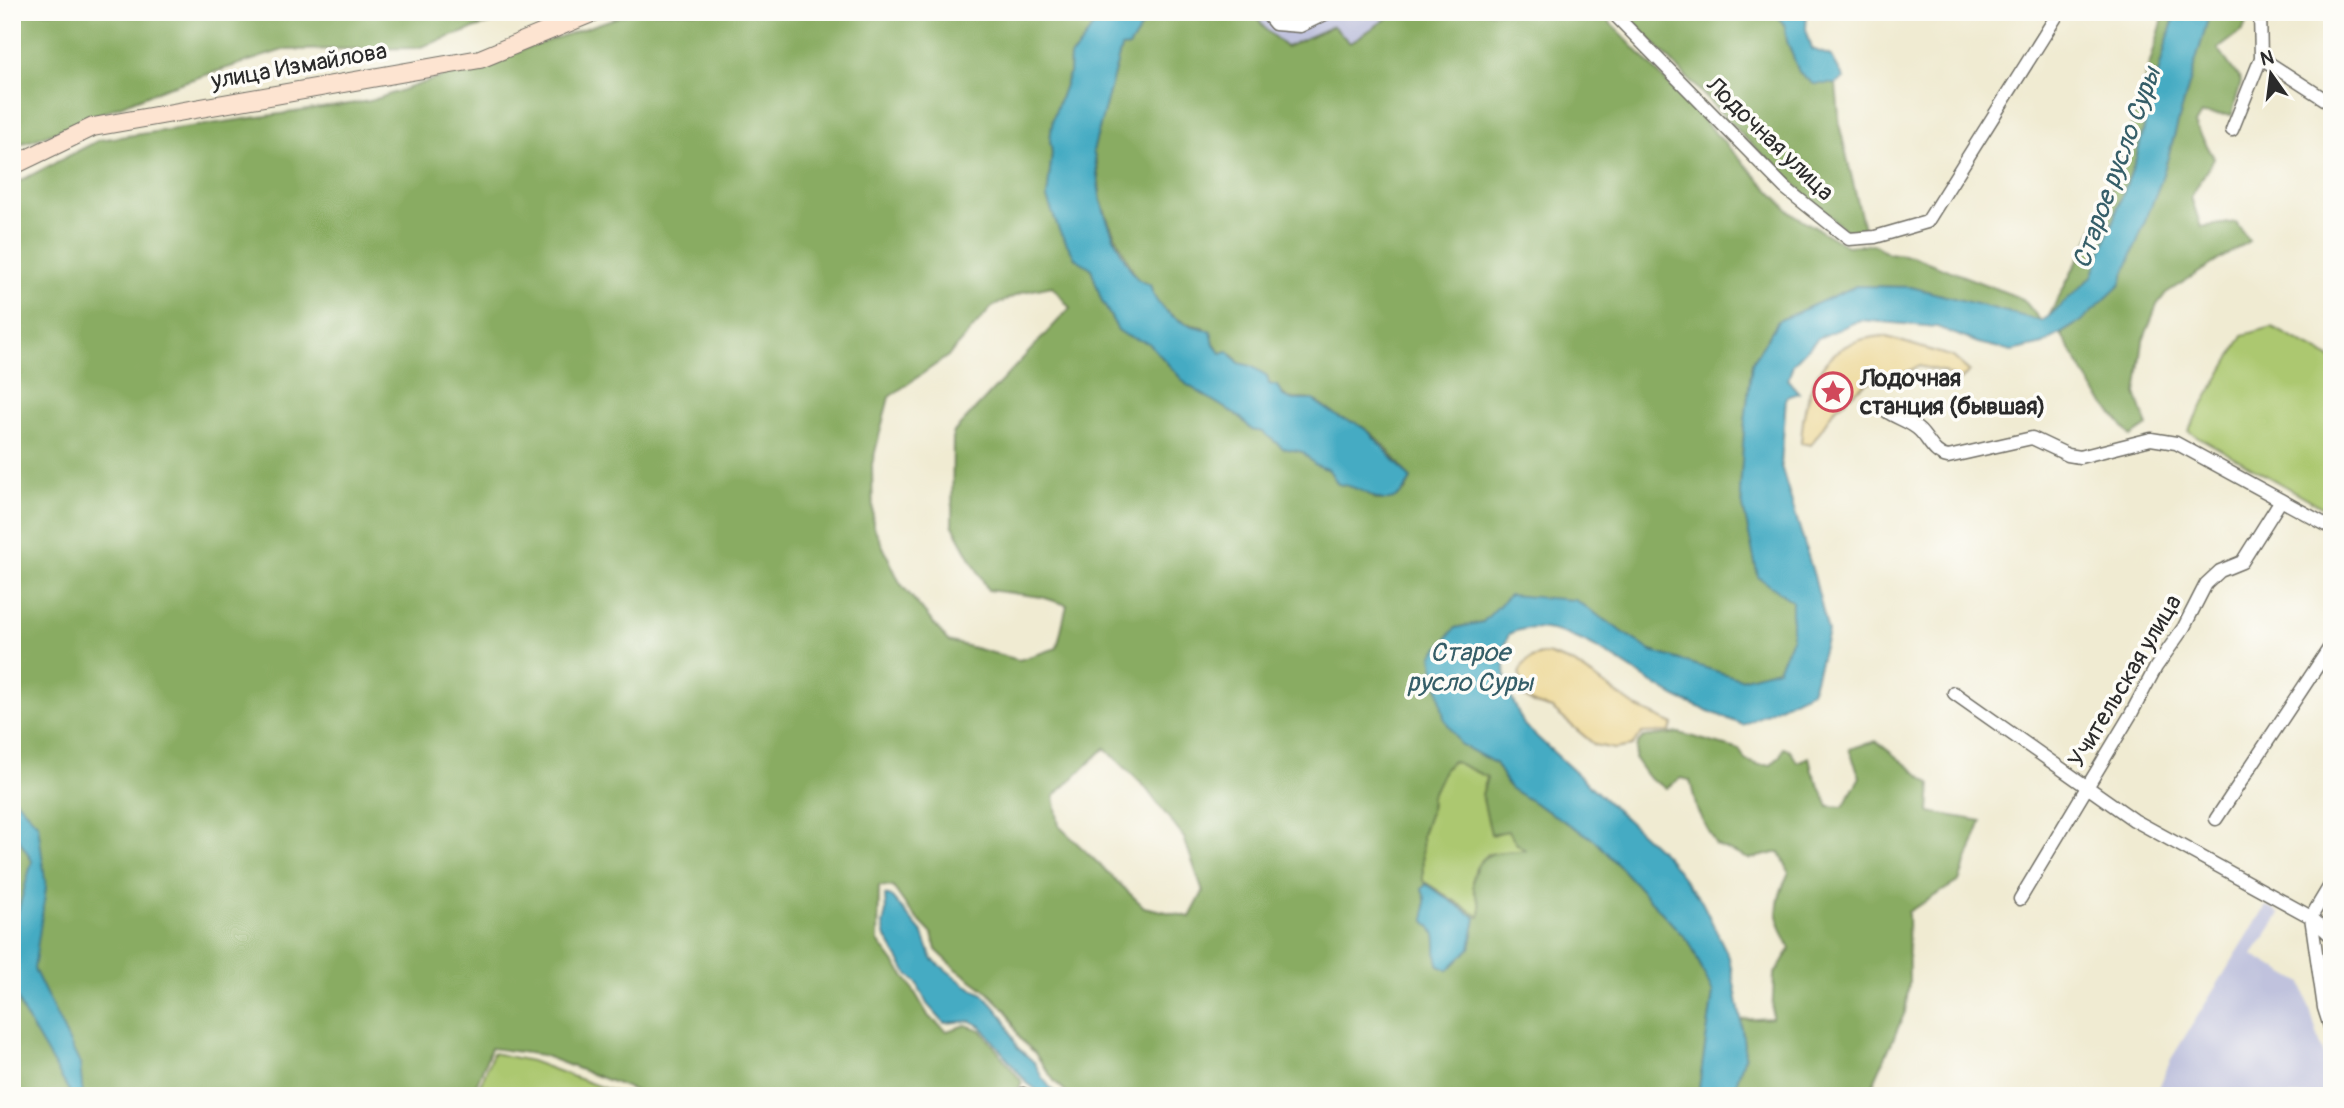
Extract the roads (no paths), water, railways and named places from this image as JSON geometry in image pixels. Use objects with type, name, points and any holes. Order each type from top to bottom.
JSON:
[{"type":"main road","name":"улица Измайлова","points":[[12,166],[93,127],[481,59],[594,12]]},
{"type":"street","points":[[1265,12],[1275,24],[1300,26],[1329,12]]},
{"type":"street","name":"Лодочная улица","points":[[1612,12],[1785,188],[1850,239],[1875,237],[1927,222],[2059,12]]},
{"type":"street","points":[[2232,130],[2261,58],[2260,12]]},
{"type":"street","points":[[2261,58],[2332,104]]},
{"type":"street","points":[[1886,411],[1898,419],[1908,421],[1941,456],[1948,457],[2032,438],[2068,455],[2080,457],[2151,439],[2176,443],[2332,528]]},
{"type":"street","name":"Учительская улица","points":[[2020,899],[2131,714],[2156,667],[2184,627],[2206,584],[2220,571],[2242,562],[2281,500]]},
{"type":"street","points":[[2216,819],[2332,644]]},
{"type":"street","points":[[1954,693],[2134,820],[2311,917],[2332,937]]},
{"type":"street","points":[[2332,883],[2311,917],[2324,1008],[2332,1033]]},
{"type":"water","points":[[1102,12],[1151,12],[1129,47],[1121,48],[1093,151],[1104,210],[1125,261],[1139,280],[1150,285],[1158,303],[1167,312],[1187,325],[1211,332],[1214,344],[1221,353],[1228,351],[1239,363],[1251,366],[1267,376],[1269,384],[1277,386],[1283,396],[1293,400],[1313,400],[1340,418],[1356,423],[1369,432],[1411,479],[1403,492],[1394,498],[1378,498],[1338,484],[1329,470],[1314,464],[1303,452],[1283,448],[1263,432],[1252,430],[1241,418],[1186,384],[1149,343],[1118,330],[1101,299],[1091,268],[1075,258],[1059,230],[1047,198],[1053,118],[1069,74],[1070,57]]},
{"type":"water","points":[[1775,12],[1807,12],[1806,29],[1812,49],[1831,56],[1844,79],[1836,84],[1813,84],[1799,72],[1787,41],[1785,26]]},
{"type":"water","name":"Старое русло Суры","points":[[2176,12],[2210,12],[2161,181],[2120,285],[2083,320],[2043,344],[2012,351],[1978,343],[1937,327],[1860,320],[1818,338],[1793,364],[1788,380],[1799,393],[1786,397],[1781,466],[1828,632],[1812,691],[1743,725],[1674,696],[1595,647],[1572,637],[1550,630],[1529,629],[1509,634],[1504,647],[1506,686],[1524,725],[1666,856],[1702,902],[1729,957],[1745,1056],[1732,1096],[1694,1096],[1699,1088],[1713,993],[1690,943],[1595,840],[1510,788],[1495,763],[1460,744],[1444,718],[1432,656],[1455,628],[1483,622],[1509,595],[1575,600],[1651,651],[1741,679],[1778,669],[1792,639],[1792,601],[1758,577],[1740,492],[1752,363],[1778,321],[1856,286],[1911,287],[2041,321],[2048,317],[2092,277],[2136,159]]},
{"type":"water","points":[[12,796],[38,824],[46,888],[34,969],[80,1064],[83,1096],[72,1096],[23,1012],[12,986],[12,933],[32,861],[12,828]]},
{"type":"water","points":[[1426,884],[1476,918],[1470,948],[1448,970],[1439,966],[1436,938],[1425,921],[1425,898],[1422,889]]},
{"type":"water","points":[[885,895],[892,897],[923,934],[932,959],[964,984],[983,994],[994,1006],[1004,1018],[1017,1047],[1035,1063],[1041,1076],[1057,1096],[1045,1096],[1027,1083],[981,1026],[971,1021],[944,1023],[927,1004],[917,983],[906,972],[886,937],[883,925]]},
{"type":"place","name":"Лодочная станция (бывшая)","points":[[1833,392]]}]
